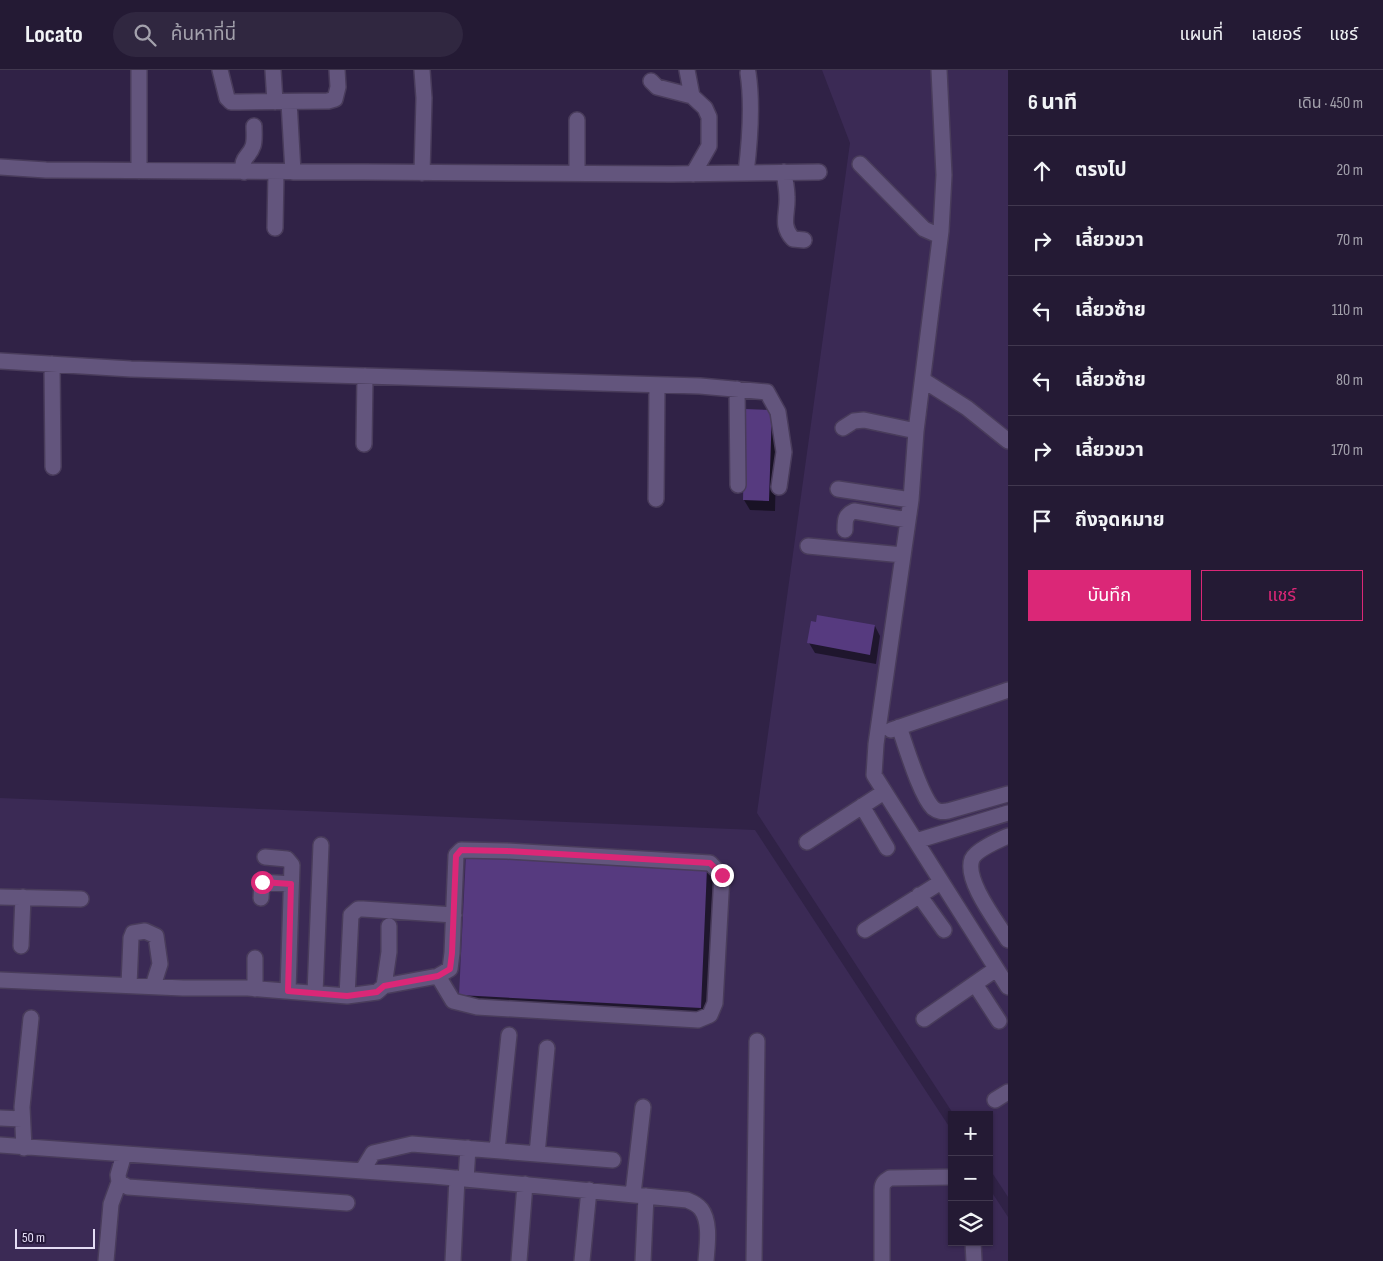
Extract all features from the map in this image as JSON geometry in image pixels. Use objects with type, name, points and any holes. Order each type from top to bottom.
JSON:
[{"type":"street","points":[[139,70],[139,170]]},
{"type":"street","points":[[220,70],[226,98],[231,102],[328,101],[335,99],[338,87],[337,70]]},
{"type":"street","points":[[273,70],[282,102],[294,172]]},
{"type":"street","points":[[422,70],[424,98],[422,173]]},
{"type":"street","points":[[688,70],[692,96]]},
{"type":"street","points":[[939,70],[944,175],[941,234],[916,431],[911,500],[878,734],[874,776],[1008,987]]},
{"type":"street","points":[[746,173],[751,89],[748,72]]},
{"type":"street","points":[[650,81],[657,87],[692,96],[705,108],[709,117],[709,146],[693,174]]},
{"type":"street","points":[[577,120],[577,173]]},
{"type":"street","points":[[244,172],[242,165],[254,143],[254,126]]},
{"type":"street","points":[[860,164],[924,228],[941,234]]},
{"type":"street","points":[[0,167],[46,170],[244,172],[693,174],[819,172]]},
{"type":"street","points":[[275,228],[276,172]]},
{"type":"street","points":[[784,172],[787,198],[786,232],[793,239],[804,240]]},
{"type":"street","points":[[0,361],[131,369],[657,385],[768,392],[778,412],[784,452],[779,486]]},
{"type":"street","points":[[52,364],[53,467]]},
{"type":"street","points":[[364,444],[365,376]]},
{"type":"street","points":[[923,380],[967,408],[1008,441]]},
{"type":"street","points":[[656,499],[657,385]]},
{"type":"street","points":[[737,389],[738,485]]},
{"type":"street","points":[[843,428],[854,421],[864,420],[916,431]]},
{"type":"street","points":[[838,489],[911,500]]},
{"type":"street","points":[[845,530],[846,517],[848,513],[854,511],[908,520]]},
{"type":"street","points":[[808,546],[903,554]]},
{"type":"street","points":[[878,734],[1008,690]]},
{"type":"street","points":[[899,727],[925,796],[934,808],[940,812],[1008,794]]},
{"type":"street","points":[[807,842],[884,792]]},
{"type":"street","points":[[862,806],[888,848]]},
{"type":"street","points":[[916,841],[1008,813]]},
{"type":"street","points":[[1008,836],[979,851],[972,858],[971,873],[976,887],[1008,940]]},
{"type":"street","points":[[315,993],[321,845]]},
{"type":"street","points":[[0,980],[255,988],[347,996],[377,992],[384,986],[438,976],[450,969],[456,856],[461,850],[710,863],[722,875],[715,1003],[710,1015],[698,1020],[477,1007],[453,1001],[438,976]]},
{"type":"street","points":[[264,857],[287,859],[292,865],[288,991]]},
{"type":"street","points":[[261,898],[262,882],[291,884]]},
{"type":"street","points":[[865,930],[941,882]]},
{"type":"street","points":[[920,895],[944,930]]},
{"type":"street","points":[[0,897],[81,899]]},
{"type":"street","points":[[20,946],[23,897]]},
{"type":"street","points":[[347,996],[351,915],[354,912],[363,909],[454,915]]},
{"type":"street","points":[[384,986],[389,952],[389,926]]},
{"type":"street","points":[[129,985],[131,938],[133,933],[145,931],[156,936],[160,964],[153,986]]},
{"type":"street","points":[[255,958],[255,988]]},
{"type":"street","points":[[924,1019],[996,968]]},
{"type":"street","points":[[975,984],[999,1021]]},
{"type":"street","points":[[24,1148],[22,1107],[31,1018]]},
{"type":"street","points":[[497,1150],[509,1035]]},
{"type":"street","points":[[754,1261],[757,1041]]},
{"type":"street","points":[[538,1154],[547,1048]]},
{"type":"street","points":[[643,1107],[639,1195],[643,1261]]},
{"type":"street","points":[[0,1118],[22,1119]]},
{"type":"street","points":[[362,1171],[373,1153],[412,1144],[613,1160]]},
{"type":"street","points":[[0,1145],[462,1178],[687,1200],[701,1208],[706,1220],[706,1261]]},
{"type":"street","points":[[453,1261],[462,1178],[468,1148]]},
{"type":"street","points":[[106,1261],[111,1204],[119,1182],[118,1175],[124,1154]]},
{"type":"street","points":[[882,1261],[882,1185],[885,1180],[890,1178],[948,1177]]},
{"type":"street","points":[[119,1182],[128,1187],[347,1203]]},
{"type":"street","points":[[519,1261],[525,1184]]},
{"type":"street","points":[[582,1261],[589,1190]]},
{"type":"street","points":[[973,1246],[974,1261]]},
{"type":"shaded area","points":[[822,70],[1008,70],[1008,1197],[993,1174],[993,1111],[951,1111],[757,813],[850,143]]},
{"type":"shaded area","points":[[0,798],[755,830],[948,1125],[948,1246],[993,1246],[993,1194],[1008,1217],[1008,1261],[0,1261]]},
{"type":"building","points":[[745,409],[772,410],[769,501],[743,500]]},
{"type":"building","points":[[817,615],[875,625],[870,655],[807,643],[811,621],[816,622]]},
{"type":"building","points":[[466,855],[707,868],[701,1008],[459,995]]},
{"type":"route","points":[[262,882],[291,884],[288,991],[347,996],[377,992],[384,986],[438,976],[450,969],[456,856],[461,850],[710,863],[722,875]]}]
